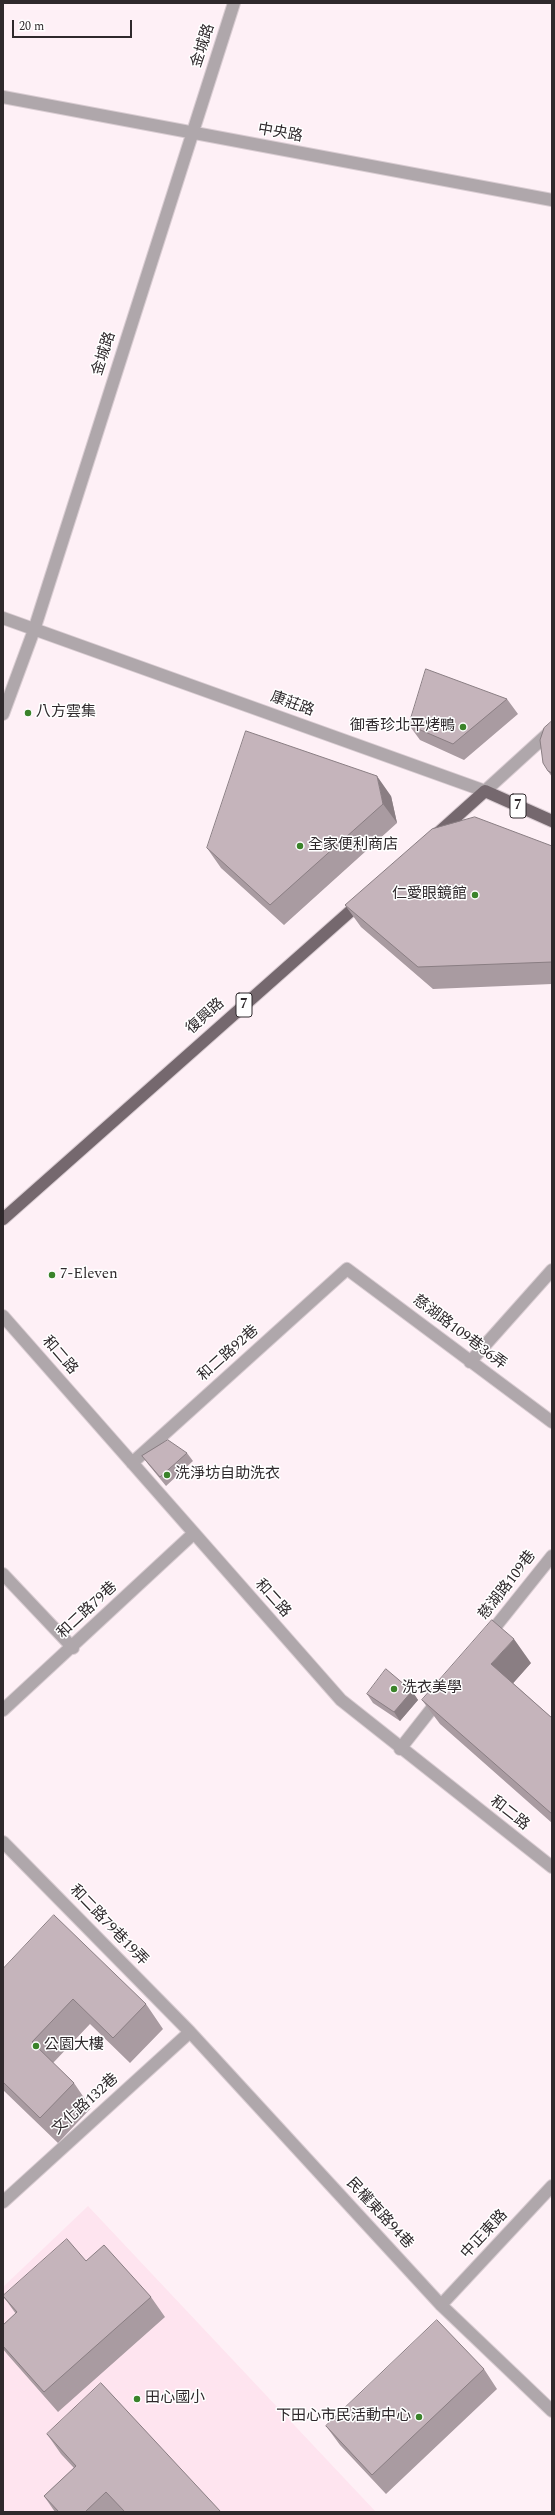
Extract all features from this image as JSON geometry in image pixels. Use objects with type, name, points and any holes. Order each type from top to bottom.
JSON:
[{"type":"main road","name":"7","points":[[485,791],[552,821]]},
{"type":"main road","points":[[425,844],[485,791]]},
{"type":"main road","name":"復興路","points":[[3,1219],[372,892]]},
{"type":"street","name":"金城路","points":[[3,714],[34,630],[234,3]]},
{"type":"street","name":"中央路","points":[[3,97],[192,134],[552,200]]},
{"type":"street","name":"康莊路","points":[[3,618],[485,791]]},
{"type":"street","points":[[485,791],[552,730]]},
{"type":"street","name":"慈湖路109巷36弄","points":[[347,1268],[470,1362],[552,1422]]},
{"type":"street","name":"和二路92巷","points":[[132,1464],[347,1268]]},
{"type":"street","points":[[470,1362],[552,1270]]},
{"type":"street","name":"和二路","points":[[3,1316],[193,1534],[341,1700],[400,1749],[552,1867]]},
{"type":"street","name":"和二路79巷","points":[[3,1710],[73,1648],[193,1534]]},
{"type":"street","name":"慈湖路109巷","points":[[478,1649],[552,1556]]},
{"type":"street","points":[[3,1574],[73,1648]]},
{"type":"street","points":[[400,1749],[449,1686]]},
{"type":"street","name":"和二路79巷19弄","points":[[3,1842],[190,2032]]},
{"type":"street","name":"文化路132巷","points":[[3,2202],[190,2032]]},
{"type":"street","name":"民權東路94巷","points":[[190,2032],[440,2305],[552,2411]]},
{"type":"street","name":"中正東路","points":[[440,2305],[552,2186]]},
{"type":"shaded area","name":"田心國小","points":[[88,2206],[376,2512],[3,2512],[3,2287]]},
{"type":"building","name":"御香珍北平烤鴨","points":[[426,669],[507,699],[453,744],[409,725]]},
{"type":"building","points":[[552,721],[552,773],[548,771],[543,763],[540,740],[544,728]]},
{"type":"building","name":"全家便利商店","points":[[246,731],[377,776],[383,804],[270,905],[207,848]]},
{"type":"building","name":"仁愛眼鏡館","points":[[475,817],[552,846],[552,962],[418,967],[345,905],[432,829]]},
{"type":"building","points":[[168,1440],[187,1453],[160,1477],[142,1456]]},
{"type":"building","points":[[492,1620],[514,1639],[491,1664],[552,1718],[552,1814],[422,1700]]},
{"type":"building","name":"洗衣美學","points":[[386,1669],[412,1691],[394,1712],[367,1694]]},
{"type":"building","name":"公園大樓","points":[[54,1915],[146,2004],[113,2038],[73,1999],[32,2042],[74,2083],[40,2118],[3,2082],[3,1969]]},
{"type":"building","points":[[67,2239],[86,2261],[104,2245],[151,2297],[44,2392],[3,2346],[3,2325],[17,2312],[3,2296]]},
{"type":"building","name":"下田心市民活動中心","points":[[437,2320],[484,2369],[372,2475],[326,2426]]},
{"type":"building","points":[[101,2383],[221,2512],[125,2512],[106,2492],[85,2512],[59,2512],[44,2496],[76,2466],[47,2434]]},
{"type":"place","name":"八方雲集","points":[[28,713]]},
{"type":"place","name":"御香珍北平烤鴨","points":[[463,727]]},
{"type":"place","name":"全家便利商店","points":[[300,846]]},
{"type":"place","name":"仁愛眼鏡館","points":[[475,895]]},
{"type":"place","name":"7-Eleven","points":[[52,1275]]},
{"type":"place","name":"洗淨坊自助洗衣","points":[[167,1475]]},
{"type":"place","name":"洗衣美學","points":[[394,1689]]},
{"type":"place","name":"公園大樓","points":[[36,2046]]},
{"type":"place","name":"田心國小","points":[[137,2399]]},
{"type":"place","name":"下田心市民活動中心","points":[[419,2417]]}]
